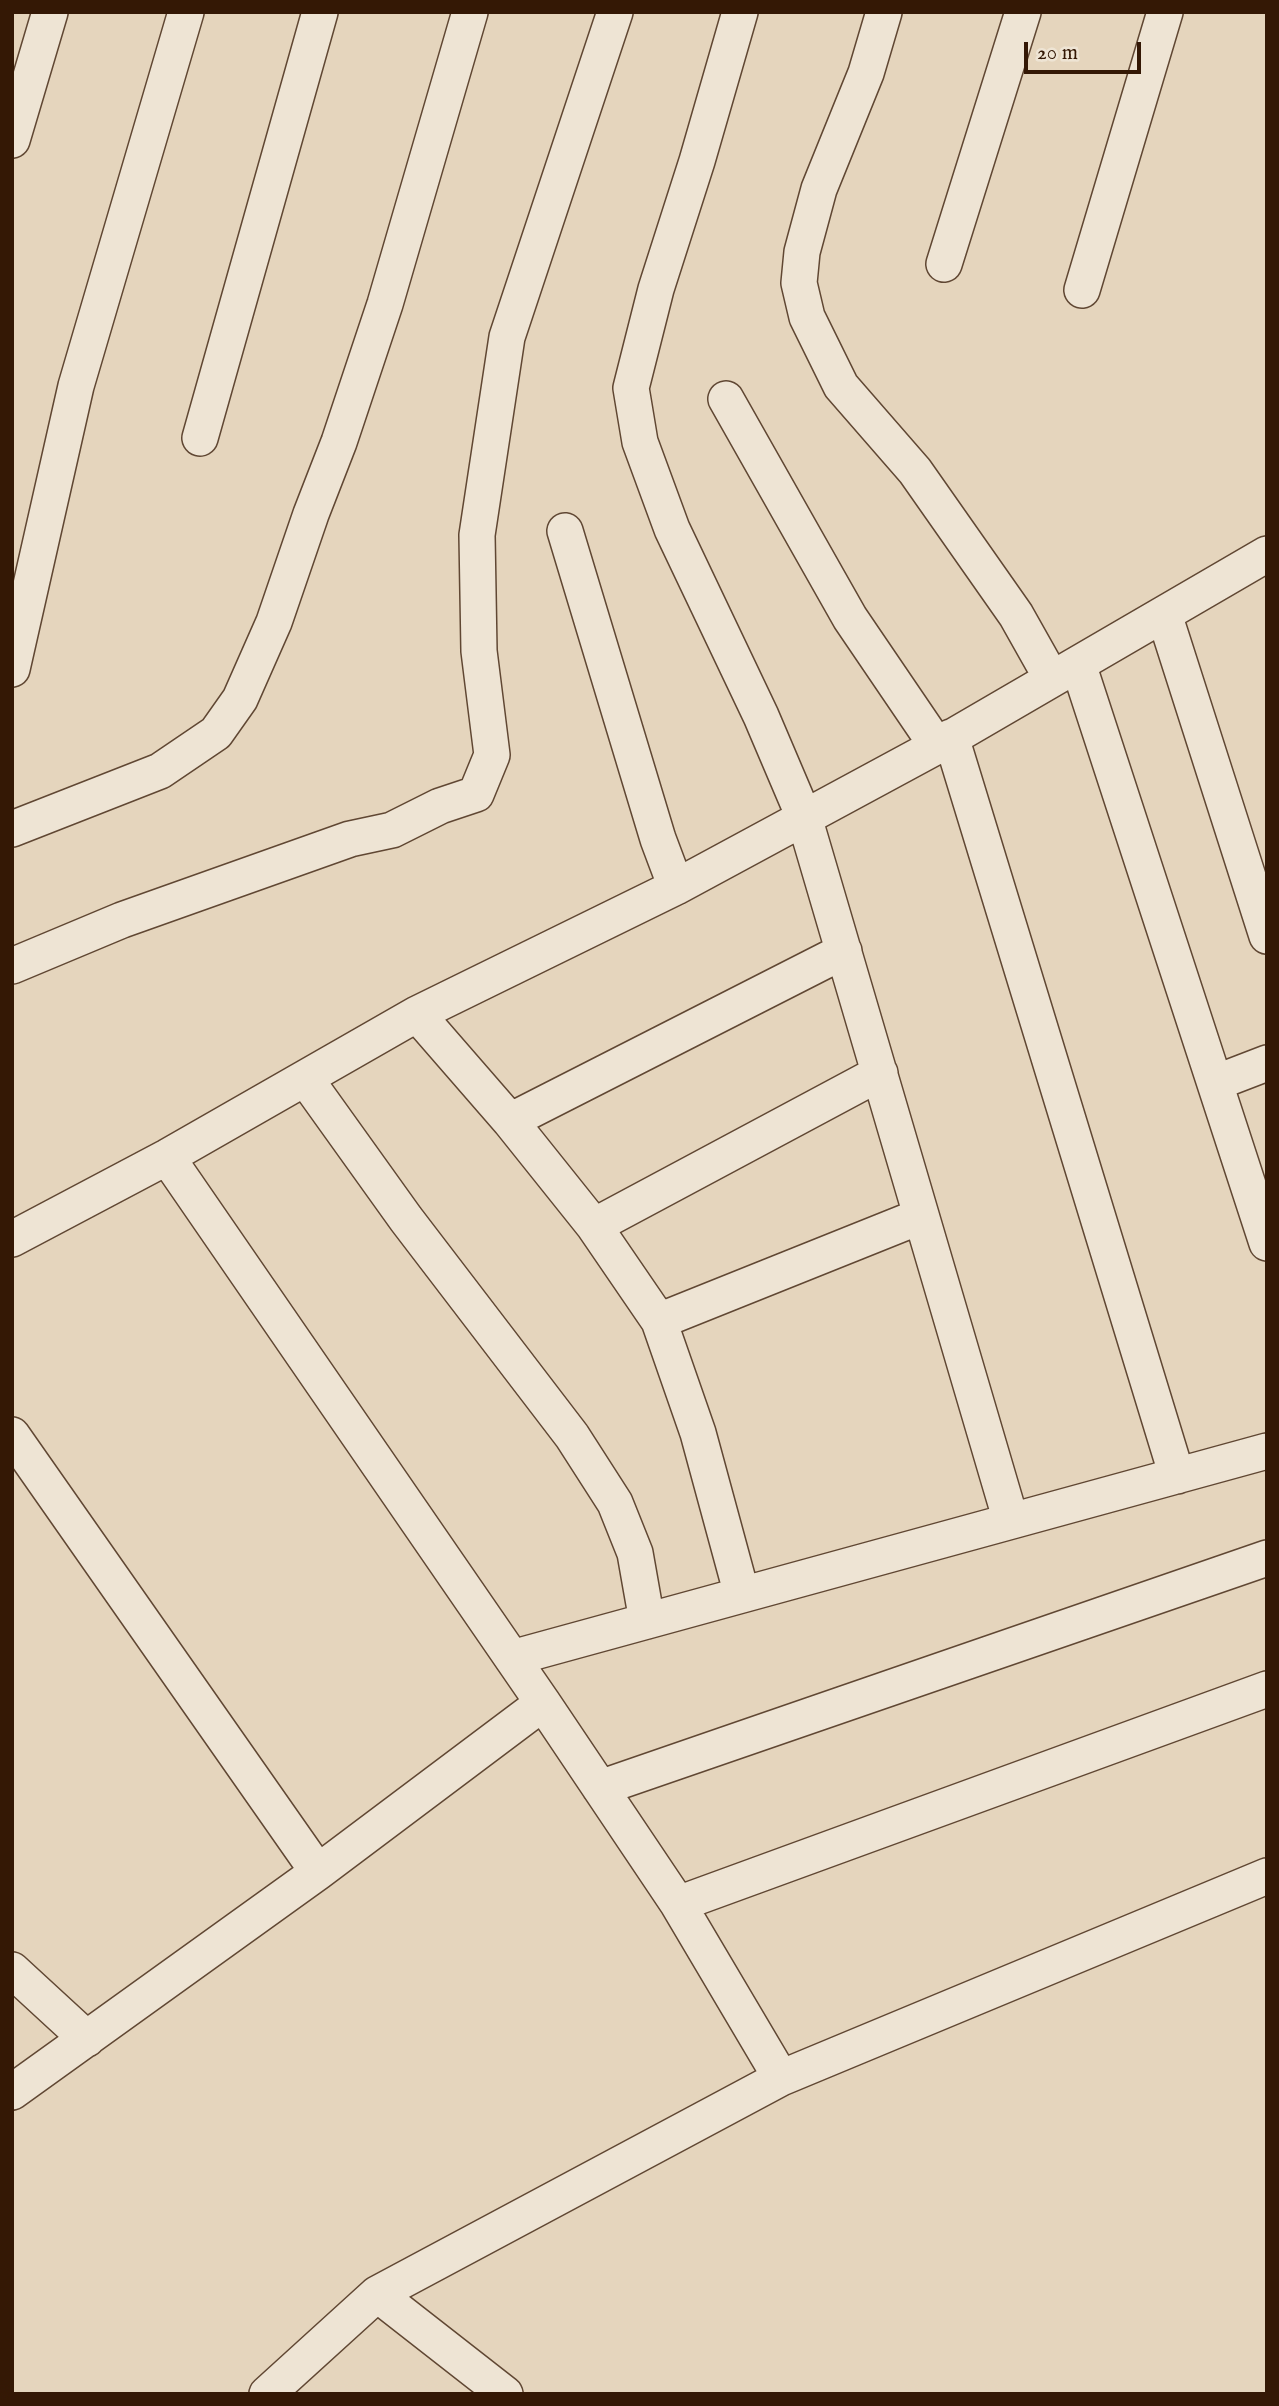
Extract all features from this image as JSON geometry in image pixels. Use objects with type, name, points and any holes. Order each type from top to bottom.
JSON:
[{"type":"street","points":[[12,140],[50,12]]},
{"type":"street","points":[[12,669],[76,386],[186,12]]},
{"type":"street","points":[[200,438],[320,12]]},
{"type":"street","points":[[12,829],[160,771],[216,733],[240,699],[274,622],[339,442],[385,304],[470,12]]},
{"type":"street","points":[[12,966],[122,920],[350,839],[393,830],[440,806],[476,794],[492,755],[479,651],[477,536],[508,337],[615,12]]},
{"type":"street","points":[[740,12],[656,289],[631,388],[640,442],[672,529],[761,716],[804,817],[1011,1521]]},
{"type":"street","points":[[884,12],[866,73],[819,189],[802,252],[799,283],[807,317],[841,386],[915,471],[1016,615],[1065,672],[1215,1083],[1267,1243]]},
{"type":"street","points":[[944,264],[1023,12]]},
{"type":"street","points":[[1082,290],[1165,12]]},
{"type":"street","points":[[726,399],[850,618],[944,741],[1177,1476]]},
{"type":"street","points":[[565,531],[657,839],[676,887]]},
{"type":"street","points":[[12,1239],[167,1157],[417,1014],[676,887],[944,741],[1267,554]]},
{"type":"street","points":[[1164,614],[1267,936]]},
{"type":"street","points":[[510,1121],[844,951]]},
{"type":"street","points":[[417,1014],[510,1121],[594,1226],[659,1321],[698,1433],[742,1595]]},
{"type":"street","points":[[1215,1083],[1267,1063]]},
{"type":"street","points":[[594,1226],[880,1073]]},
{"type":"street","points":[[304,1079],[406,1219],[572,1436],[615,1503],[635,1553],[647,1621]]},
{"type":"street","points":[[167,1157],[678,1904],[781,2078]]},
{"type":"street","points":[[659,1321],[921,1216]]},
{"type":"street","points":[[12,1435],[318,1872]]},
{"type":"street","points":[[512,1658],[1267,1451]]},
{"type":"street","points":[[600,1788],[1267,1558]]},
{"type":"street","points":[[678,1904],[1267,1689]]},
{"type":"street","points":[[12,2092],[318,1872],[543,1703]]},
{"type":"street","points":[[267,2394],[377,2294],[781,2078],[1267,1876]]},
{"type":"street","points":[[12,1970],[87,2039]]},
{"type":"street","points":[[377,2294],[505,2394]]}]
